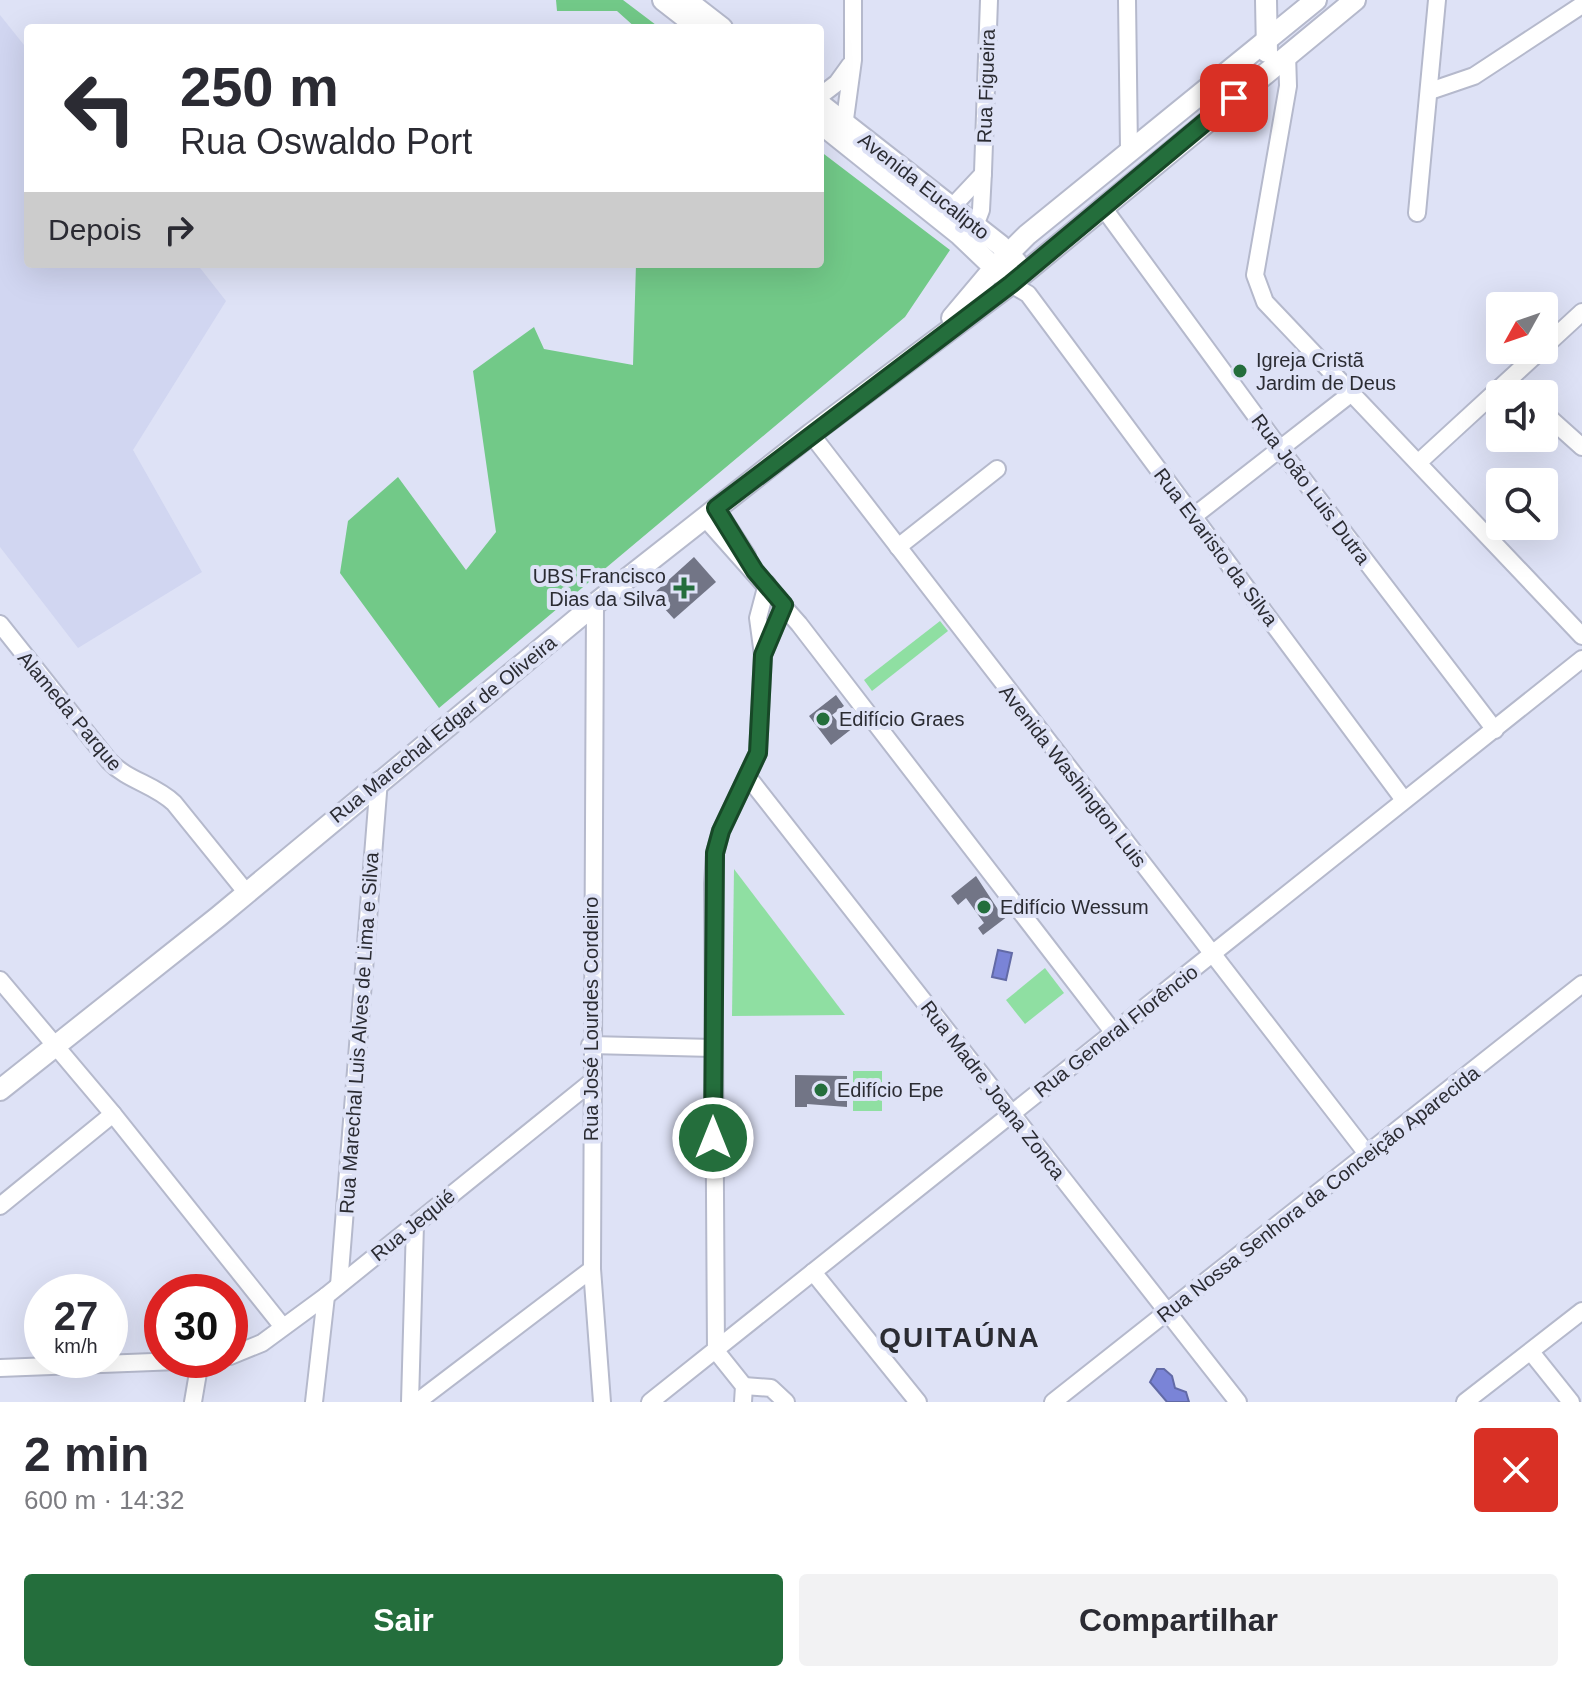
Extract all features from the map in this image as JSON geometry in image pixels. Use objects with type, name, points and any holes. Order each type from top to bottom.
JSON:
[{"type":"main road","points":[[663,0],[694,24]]},
{"type":"main road","points":[[686,0],[717,24]]},
{"type":"main road","points":[[1266,0],[1264,44],[1270,68]]},
{"type":"main road","points":[[1278,0],[1287,54]]},
{"type":"main road","name":"Rua Marechal Edgar de Oliveira","points":[[929,346],[1002,260],[1129,150],[1264,44],[1314,0]]},
{"type":"main road","name":"Rua Marechal Edgar de Oliveira","points":[[0,1090],[595,604],[811,434],[929,346],[1021,283],[1102,206],[1355,0]]},
{"type":"main road","name":"Avenida Eucalipto","points":[[824,109],[843,132],[1002,260]]},
{"type":"main road","name":"Avenida Eucalipto","points":[[824,125],[843,132],[952,207],[975,226],[1021,283]]},
{"type":"street","points":[[843,132],[853,60],[853,0]]},
{"type":"street","name":"Rua Figueira","points":[[975,226],[981,210],[989,0]]},
{"type":"street","points":[[1127,0],[1129,150]]},
{"type":"street","points":[[1417,213],[1437,0]]},
{"type":"street","points":[[1430,91],[1474,76],[1578,16]]},
{"type":"street","points":[[1287,54],[1288,86],[1255,275],[1265,302],[1349,395],[1419,462],[1582,636]]},
{"type":"street","points":[[824,93],[837,83],[853,60]]},
{"type":"street","name":"Rua Figueira","points":[[952,207],[983,172]]},
{"type":"street","name":"Rua João Luis Dutra","points":[[1102,206],[1280,449],[1495,730]]},
{"type":"street","name":"Rua Evaristo da Silva","points":[[1021,283],[1404,800]]},
{"type":"street","points":[[1558,334],[1582,312]]},
{"type":"street","points":[[1419,462],[1526,364]]},
{"type":"street","points":[[1194,516],[1349,395]]},
{"type":"street","points":[[1558,426],[1582,447]]},
{"type":"street","name":"Avenida Washington Luis","points":[[811,434],[1368,1155]]},
{"type":"street","points":[[898,547],[997,469]]},
{"type":"street","points":[[711,513],[1114,1033]]},
{"type":"street","points":[[761,578],[758,618],[763,655],[762,730],[758,753],[721,831],[715,853],[716,1351],[743,1394],[771,1388],[786,1402]]},
{"type":"street","name":"Rua José Lourdes Cordeiro","points":[[595,604],[590,1083],[592,1269],[602,1402]]},
{"type":"street","points":[[763,655],[784,605]]},
{"type":"street","points":[[575,620],[595,636]]},
{"type":"street","name":"Alameda Parque","points":[[0,624],[109,761],[127,778],[161,793],[174,803],[246,892]]},
{"type":"street","name":"Rua General Florêncio","points":[[650,1402],[1582,659]]},
{"type":"street","name":"Rua Madre Joana Zonca","points":[[748,777],[1238,1402]]},
{"type":"street","name":"Rua Marechal Luis Alves de Lima e Silva","points":[[314,1402],[332,1291],[379,780]]},
{"type":"street","points":[[0,980],[113,1114],[283,1327]]},
{"type":"street","name":"Rua Nossa Senhora da Conceição Aparecida","points":[[1053,1402],[1582,984]]},
{"type":"street","points":[[590,1045],[713,1048]]},
{"type":"street","name":"Rua Jequié","points":[[248,1349],[262,1343],[332,1291],[590,1083]]},
{"type":"street","points":[[0,1206],[113,1114]]},
{"type":"street","points":[[410,1402],[415,1224]]},
{"type":"street","points":[[417,1402],[592,1269]]},
{"type":"street","points":[[813,1272],[918,1402]]},
{"type":"street","points":[[1465,1402],[1582,1311]]},
{"type":"street","points":[[1531,1352],[1571,1402]]},
{"type":"street","points":[[0,1368],[144,1362]]},
{"type":"street","points":[[193,1402],[198,1378]]},
{"type":"shaded area","points":[[0,15],[24,45],[24,268],[200,268],[226,301],[133,450],[202,572],[78,648],[0,547]]},
{"type":"green space","points":[[556,0],[623,0],[655,24],[632,24],[617,11],[557,11]]},
{"type":"green space","points":[[824,154],[950,250],[905,317],[439,708],[340,573],[348,521],[398,477],[466,570],[496,532],[473,371],[534,327],[544,349],[633,365],[636,268],[824,268]]},
{"type":"green space","points":[[940,621],[948,631],[872,691],[864,680]]},
{"type":"green space","points":[[734,869],[845,1015],[732,1016]]},
{"type":"green space","points":[[1045,968],[1064,993],[1025,1024],[1006,1000]]},
{"type":"green space","points":[[853,1071],[882,1071],[882,1111],[853,1111]]},
{"type":"water","points":[[998,950],[1012,953],[1006,980],[992,977]]},
{"type":"water","points":[[1157,1369],[1164,1369],[1172,1376],[1175,1388],[1186,1392],[1189,1402],[1167,1402],[1150,1382]]},
{"type":"building","name":"UBS Francisco Dias da Silva","points":[[694,557],[716,582],[674,619],[652,595]]},
{"type":"building","name":"Edifício Graes","points":[[836,695],[844,706],[832,715],[838,722],[849,713],[858,724],[831,745],[809,716]]},
{"type":"building","name":"Edifício Wessum","points":[[976,876],[999,911],[1002,909],[1008,916],[983,935],[978,928],[984,923],[966,898],[958,905],[951,896]]},
{"type":"building","name":"Edifício Epe","points":[[795,1075],[847,1076],[847,1107],[807,1104],[807,1107],[795,1107]]},
{"type":"place","name":"Igreja Cristã Jardim de Deus","points":[[1240,371]]},
{"type":"place","name":"UBS Francisco Dias da Silva","points":[[684,588]]},
{"type":"place","name":"Edifício Graes","points":[[823,719]]},
{"type":"place","name":"Edifício Wessum","points":[[984,907]]},
{"type":"place","name":"Edifício Epe","points":[[821,1090]]},
{"type":"district","name":"QUITAÚNA","points":[[960,1337]]},
{"type":"route","points":[[713,1138],[715,853],[721,831],[758,753],[762,730],[763,655],[784,605],[755,571],[728,522],[716,508],[1011,284],[1042,255],[1234,98]]}]
